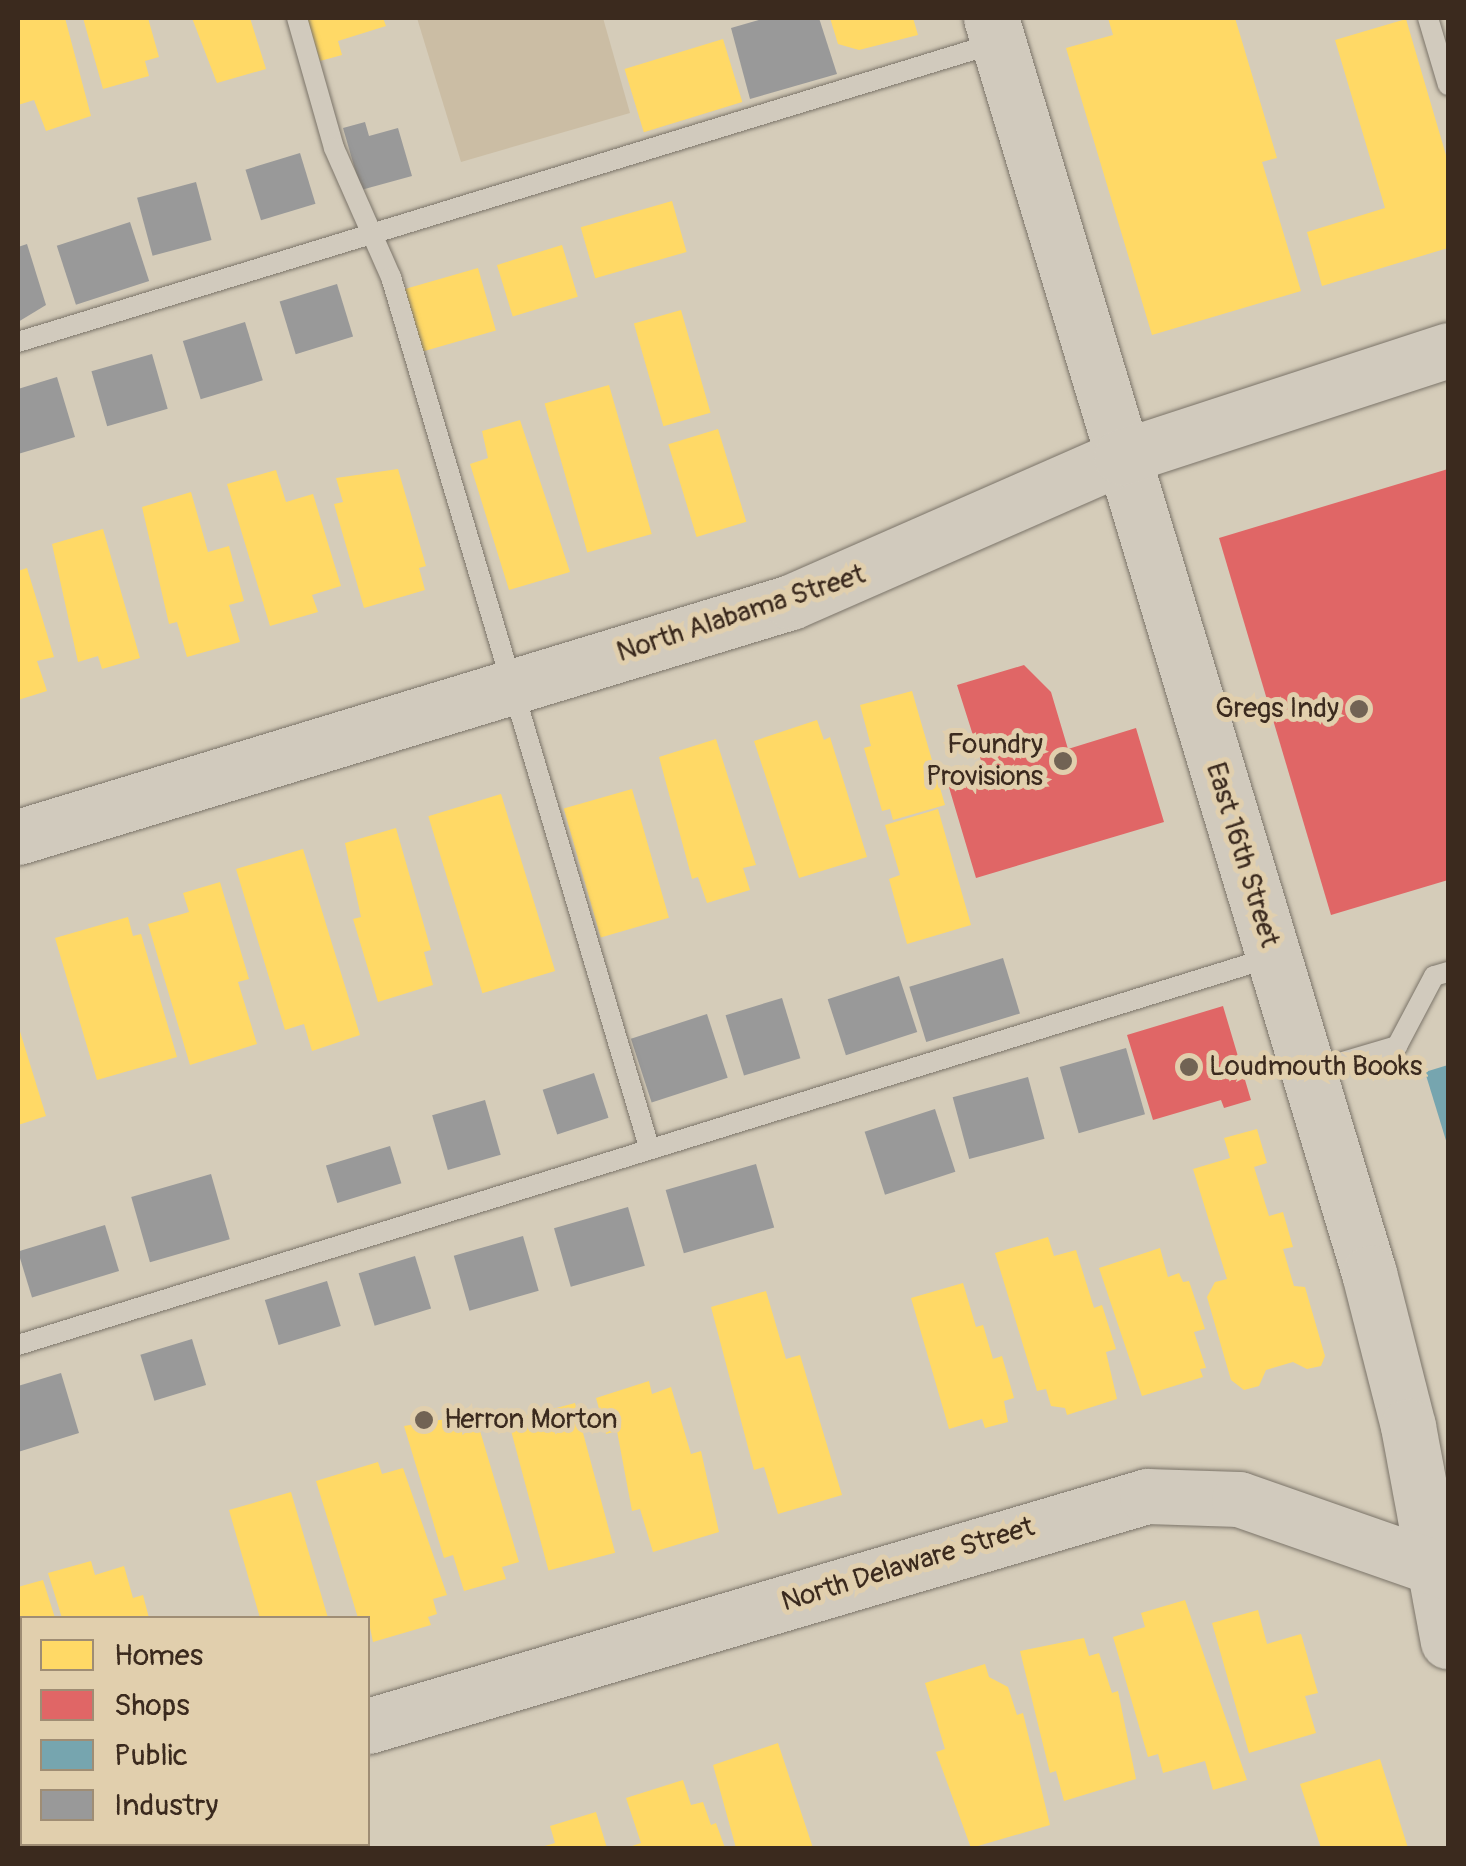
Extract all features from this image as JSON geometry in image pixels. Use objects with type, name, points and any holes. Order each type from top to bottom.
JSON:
[{"type":"main road","name":"East 16th Street","points":[[995,30],[1308,1072],[1400,1392],[1441,1570],[1448,1641]]},
{"type":"main road","name":"North Alabama Street","points":[[18,837],[827,589],[1121,456],[1448,350]]},
{"type":"main road","name":"North Delaware Street","points":[[370,1725],[1147,1496],[1240,1499],[1441,1570]]},
{"type":"lane","points":[[297,18],[368,235],[391,277],[508,688],[649,1147]]},
{"type":"lane","points":[[1428,18],[1448,85]]},
{"type":"lane","points":[[18,342],[368,235],[995,30]]},
{"type":"lane","points":[[18,1345],[1273,957]]},
{"type":"lane","points":[[1308,1072],[1396,1046],[1434,976],[1448,972]]},
{"type":"shaded area","points":[[417,18],[603,18],[630,113],[461,162]]},
{"type":"building: Homes","points":[[18,18],[65,18],[91,116],[46,131],[34,100],[18,105]]},
{"type":"building: Homes","points":[[83,18],[148,18],[159,57],[145,61],[149,76],[103,89]]},
{"type":"building: Homes","points":[[192,18],[250,18],[266,69],[217,83]]},
{"type":"building: Homes","points":[[307,18],[383,18],[386,26],[338,41],[342,55],[320,61]]},
{"type":"building: Homes","points":[[830,18],[913,18],[918,35],[859,50],[838,44]]},
{"type":"building: Homes","points":[[1108,18],[1235,18],[1277,158],[1262,162],[1301,291],[1152,335],[1066,48],[1113,35]]},
{"type":"building: Homes","points":[[1406,19],[1448,162],[1448,248],[1322,286],[1307,232],[1385,208],[1335,40]]},
{"type":"building: Homes","points":[[723,39],[742,102],[644,132],[625,69]]},
{"type":"building: Homes","points":[[672,201],[687,252],[595,278],[581,227]]},
{"type":"building: Homes","points":[[562,245],[578,297],[513,317],[497,265]]},
{"type":"building: Homes","points":[[478,268],[496,330],[423,351],[405,289]]},
{"type":"building: Homes","points":[[681,310],[710,413],[663,426],[634,324]]},
{"type":"building: Homes","points":[[609,385],[652,534],[587,552],[545,403]]},
{"type":"building: Homes","points":[[520,420],[570,572],[509,590],[470,464],[488,458],[482,431]]},
{"type":"building: Homes","points":[[718,429],[746,522],[697,537],[668,444]]},
{"type":"building: Homes","points":[[398,469],[426,566],[419,568],[425,590],[364,608],[334,504],[343,502],[336,478]]},
{"type":"building: Homes","points":[[276,470],[286,502],[313,494],[341,586],[312,595],[318,612],[270,626],[227,484]]},
{"type":"building: Homes","points":[[191,492],[208,552],[229,546],[244,601],[229,605],[240,642],[187,657],[177,622],[169,624],[142,507]]},
{"type":"building: Homes","points":[[103,529],[140,658],[102,669],[98,656],[78,662],[52,544]]},
{"type":"building: Homes","points":[[27,568],[54,657],[37,661],[47,691],[18,700],[18,571]]},
{"type":"building: Homes","points":[[912,691],[945,805],[893,820],[890,809],[882,811],[864,748],[871,746],[860,705]]},
{"type":"building: Homes","points":[[817,720],[824,740],[830,737],[867,857],[799,878],[754,741]]},
{"type":"building: Homes","points":[[716,739],[756,865],[743,868],[750,890],[707,903],[698,877],[692,879],[659,757]]},
{"type":"building: Homes","points":[[632,789],[669,918],[601,937],[564,809]]},
{"type":"building: Homes","points":[[501,794],[555,971],[482,993],[428,816]]},
{"type":"building: Homes","points":[[938,809],[971,925],[907,944],[889,879],[900,875],[885,825]]},
{"type":"building: Homes","points":[[396,828],[431,950],[424,952],[433,985],[378,1002],[353,919],[361,917],[345,843]]},
{"type":"building: Homes","points":[[303,849],[360,1035],[312,1051],[304,1024],[285,1030],[236,869]]},
{"type":"building: Homes","points":[[220,882],[249,979],[238,982],[257,1044],[190,1065],[148,924],[189,912],[183,893]]},
{"type":"building: Homes","points":[[128,917],[133,936],[141,934],[177,1057],[97,1080],[55,938]]},
{"type":"building: Homes","points":[[18,1025],[46,1116],[18,1125]]},
{"type":"building: Homes","points":[[1257,1129],[1267,1163],[1254,1167],[1269,1216],[1283,1212],[1293,1247],[1283,1249],[1294,1286],[1305,1287],[1325,1356],[1321,1366],[1307,1369],[1293,1362],[1266,1370],[1259,1386],[1244,1390],[1231,1380],[1207,1297],[1215,1282],[1227,1279],[1193,1169],[1230,1158],[1224,1138]]},
{"type":"building: Homes","points":[[1048,1237],[1054,1256],[1076,1250],[1094,1308],[1102,1305],[1116,1349],[1106,1352],[1117,1399],[1067,1415],[1065,1408],[1051,1406],[1046,1389],[1037,1391],[995,1253]]},
{"type":"building: Homes","points":[[1160,1248],[1168,1277],[1179,1273],[1183,1282],[1189,1281],[1205,1329],[1194,1332],[1206,1368],[1200,1369],[1203,1377],[1142,1396],[1099,1268]]},
{"type":"building: Homes","points":[[963,1283],[976,1327],[983,1325],[993,1359],[1002,1356],[1014,1398],[1004,1401],[1008,1422],[985,1428],[982,1419],[949,1429],[911,1298]]},
{"type":"building: Homes","points":[[766,1291],[786,1359],[800,1355],[842,1495],[778,1514],[764,1467],[754,1470],[711,1307]]},
{"type":"building: Homes","points":[[649,1381],[652,1394],[671,1387],[691,1454],[701,1451],[719,1532],[653,1552],[640,1509],[632,1511],[617,1431],[606,1434],[596,1398]]},
{"type":"building: Homes","points":[[575,1403],[615,1553],[548,1571],[508,1421]]},
{"type":"building: Homes","points":[[475,1414],[519,1562],[502,1567],[506,1579],[464,1591],[453,1555],[444,1558],[404,1426]]},
{"type":"building: Homes","points":[[378,1462],[382,1474],[403,1468],[447,1595],[433,1599],[437,1614],[428,1617],[431,1625],[373,1642],[370,1616],[357,1616],[316,1481]]},
{"type":"building: Homes","points":[[291,1492],[327,1616],[259,1616],[229,1510]]},
{"type":"building: Homes","points":[[91,1561],[95,1575],[124,1566],[133,1598],[143,1595],[148,1616],[61,1616],[48,1573]]},
{"type":"building: Homes","points":[[43,1580],[54,1616],[20,1616],[19,1727],[18,1587]]},
{"type":"building: Homes","points":[[1185,1600],[1247,1780],[1213,1790],[1205,1761],[1163,1773],[1158,1754],[1148,1757],[1113,1637],[1145,1627],[1141,1613]]},
{"type":"building: Homes","points":[[1258,1610],[1267,1644],[1301,1634],[1318,1693],[1305,1696],[1316,1733],[1249,1753],[1212,1623]]},
{"type":"building: Homes","points":[[1084,1638],[1089,1656],[1099,1653],[1112,1693],[1118,1691],[1136,1779],[1064,1801],[1056,1771],[1050,1773],[1020,1651]]},
{"type":"building: Homes","points":[[985,1664],[989,1677],[1008,1687],[1017,1715],[1023,1713],[1050,1825],[971,1848],[936,1752],[945,1749],[925,1683]]},
{"type":"building: Homes","points":[[778,1743],[813,1848],[736,1848],[713,1765]]},
{"type":"building: Homes","points":[[1380,1759],[1408,1848],[1321,1848],[1300,1784]]},
{"type":"building: Homes","points":[[683,1780],[691,1805],[703,1802],[725,1848],[626,1848],[641,1843],[626,1798]]},
{"type":"building: Homes","points":[[596,1812],[607,1848],[538,1848],[555,1843],[550,1826]]},
{"type":"building: Shops","name":"Gregs Indy","points":[[1448,469],[1448,880],[1331,915],[1219,538]]},
{"type":"building: Shops","name":"Foundry Provisions","points":[[1024,665],[1051,692],[1068,749],[1136,728],[1164,822],[976,878],[948,784],[985,773],[957,685]]},
{"type":"building: Shops","name":"Loudmouth Books","points":[[1223,1006],[1251,1100],[1224,1108],[1221,1100],[1153,1120],[1127,1035]]},
{"type":"building: Public","points":[[1448,1065],[1448,1147],[1425,1072]]},
{"type":"building: Industry","points":[[766,18],[819,18],[837,74],[750,99],[731,28]]},
{"type":"building: Industry","points":[[365,122],[369,136],[398,128],[412,176],[361,190],[343,128]]},
{"type":"building: Industry","points":[[300,153],[315,204],[261,220],[245,170]]},
{"type":"building: Industry","points":[[196,182],[212,240],[153,256],[137,198]]},
{"type":"building: Industry","points":[[130,222],[149,281],[76,305],[57,246]]},
{"type":"building: Industry","points":[[27,244],[46,305],[18,322],[18,247]]},
{"type":"building: Industry","points":[[337,284],[353,337],[296,354],[280,302]]},
{"type":"building: Industry","points":[[245,322],[263,380],[201,399],[183,341]]},
{"type":"building: Industry","points":[[152,354],[168,409],[107,426],[91,371]]},
{"type":"building: Industry","points":[[57,377],[75,437],[18,454],[18,389]]},
{"type":"building: Industry","points":[[1003,958],[1020,1013],[926,1042],[909,987]]},
{"type":"building: Industry","points":[[899,976],[917,1032],[846,1055],[828,999]]},
{"type":"building: Industry","points":[[782,998],[800,1058],[744,1075],[726,1015]]},
{"type":"building: Industry","points":[[707,1014],[728,1078],[652,1102],[631,1039]]},
{"type":"building: Industry","points":[[1126,1048],[1145,1114],[1079,1133],[1060,1067]]},
{"type":"building: Industry","points":[[594,1073],[609,1118],[557,1134],[543,1090]]},
{"type":"building: Industry","points":[[1028,1077],[1045,1139],[969,1159],[953,1097]]},
{"type":"building: Industry","points":[[485,1100],[501,1155],[448,1170],[432,1115]]},
{"type":"building: Industry","points":[[935,1109],[955,1172],[885,1195],[865,1132]]},
{"type":"building: Industry","points":[[390,1146],[401,1183],[337,1203],[326,1166]]},
{"type":"building: Industry","points":[[756,1164],[774,1227],[684,1253],[666,1190]]},
{"type":"building: Industry","points":[[211,1174],[230,1239],[150,1262],[131,1197]]},
{"type":"building: Industry","points":[[628,1207],[645,1266],[571,1287],[554,1228]]},
{"type":"building: Industry","points":[[105,1225],[119,1271],[32,1298],[18,1252]]},
{"type":"building: Industry","points":[[523,1236],[539,1291],[470,1311],[454,1256]]},
{"type":"building: Industry","points":[[415,1256],[431,1309],[375,1326],[359,1273]]},
{"type":"building: Industry","points":[[327,1281],[341,1326],[279,1345],[265,1300]]},
{"type":"building: Industry","points":[[192,1339],[206,1385],[154,1401],[140,1355]]},
{"type":"building: Industry","points":[[61,1373],[79,1433],[18,1452],[18,1386]]},
{"type":"place","name":"Gregs Indy","points":[[1359,709]]},
{"type":"place","name":"Foundry Provisions","points":[[1063,761]]},
{"type":"place","name":"Loudmouth Books","points":[[1189,1067]]},
{"type":"place","name":"Herron Morton","points":[[424,1420]]}]
